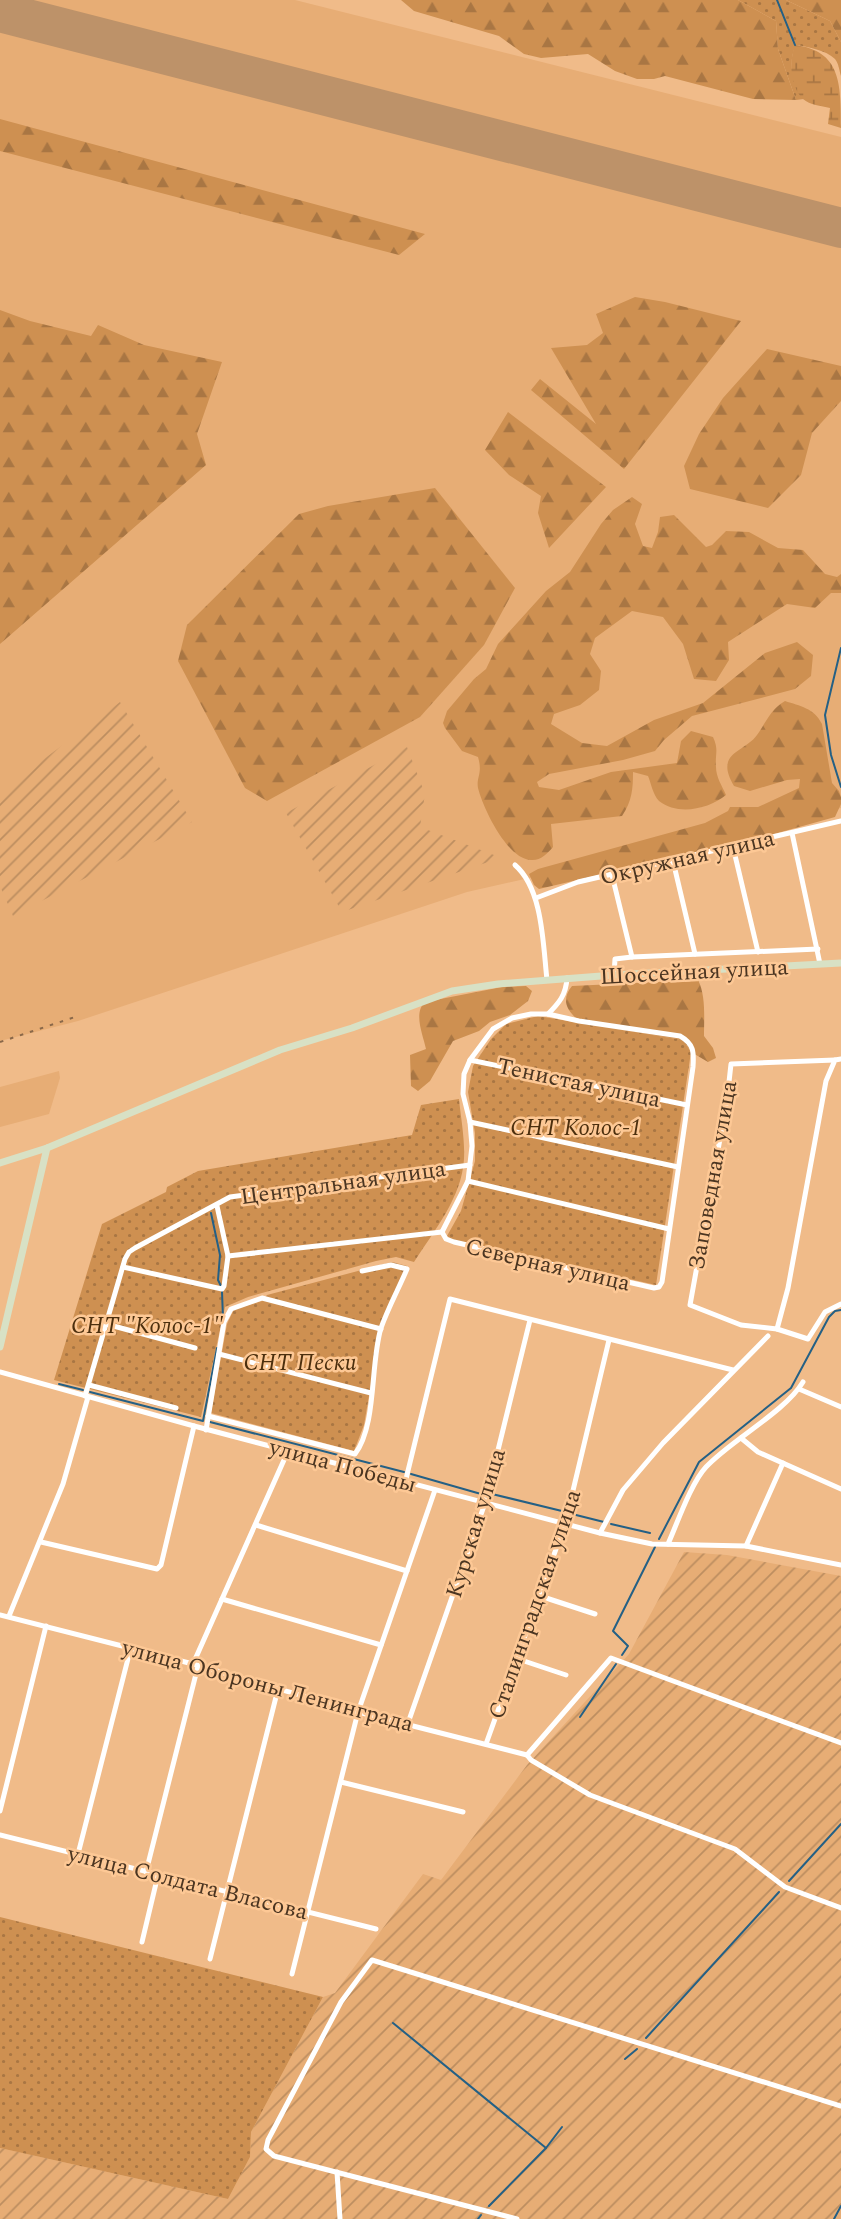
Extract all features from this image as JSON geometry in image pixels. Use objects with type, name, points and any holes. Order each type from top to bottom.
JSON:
[{"type":"main road","name":"Шоссейная улица","points":[[0,1163],[47,1147],[280,1050],[352,1028],[438,994],[467,988],[567,978],[841,963]]},
{"type":"main road","points":[[0,1347],[47,1147]]},
{"type":"street","name":"Окружная улица","points":[[536,898],[570,884],[841,821]]},
{"type":"street","points":[[792,833],[820,964]]},
{"type":"street","points":[[733,847],[758,952]]},
{"type":"street","points":[[673,861],[695,954]]},
{"type":"street","points":[[515,865],[528,880],[536,898],[547,980]]},
{"type":"street","points":[[612,875],[632,957]]},
{"type":"street","points":[[614,975],[615,959],[818,949]]},
{"type":"street","points":[[548,1014],[561,1001],[567,978]]},
{"type":"street","name":"Центральная улица","points":[[442,1232],[468,1181],[470,1122],[463,1094],[464,1074],[470,1060],[493,1029],[512,1018],[548,1014],[680,1036],[690,1042],[694,1051],[687,1105]]},
{"type":"street","points":[[838,1059],[826,1081],[788,1288],[777,1329],[808,1339],[825,1312],[841,1304]]},
{"type":"street","name":"Заповедная улица","points":[[777,1329],[741,1325],[690,1305],[731,1064],[838,1059]]},
{"type":"street","name":"Тенистая улица","points":[[470,1060],[687,1105]]},
{"type":"street","points":[[468,1181],[669,1229],[687,1105]]},
{"type":"street","points":[[470,1122],[678,1167]]},
{"type":"street","name":"Центральная улица","points":[[9,1616],[63,1484],[128,1252],[230,1197],[470,1165]]},
{"type":"street","points":[[123,1267],[222,1289],[228,1256],[217,1206]]},
{"type":"street","name":"Северная улица","points":[[442,1232],[446,1239],[454,1242],[654,1288],[659,1287],[662,1282],[669,1229]]},
{"type":"street","points":[[228,1256],[442,1232]]},
{"type":"street","points":[[208,1416],[355,1454],[367,1425],[381,1329],[407,1269],[391,1265],[362,1271]]},
{"type":"street","points":[[206,1430],[224,1322],[231,1309],[262,1298],[381,1329]]},
{"type":"street","points":[[405,1483],[450,1299],[733,1370]]},
{"type":"street","name":"Курская улица","points":[[408,1723],[485,1503],[530,1320]]},
{"type":"street","points":[[106,1324],[195,1348]]},
{"type":"street","points":[[600,1533],[623,1490],[663,1443],[768,1336]]},
{"type":"street","name":"Сталинградская улица","points":[[486,1744],[565,1524],[610,1340]]},
{"type":"street","points":[[219,1354],[371,1393]]},
{"type":"street","name":"улица Победы","points":[[0,1372],[206,1430],[600,1533],[653,1544],[746,1546],[841,1565]]},
{"type":"street","points":[[667,1544],[705,1468],[799,1389],[803,1382]]},
{"type":"street","points":[[89,1385],[176,1408]]},
{"type":"street","points":[[799,1389],[841,1407]]},
{"type":"street","points":[[41,1542],[157,1569],[161,1565],[194,1426]]},
{"type":"street","points":[[741,1438],[758,1452],[841,1489]]},
{"type":"street","points":[[146,1872],[195,1665],[288,1451]]},
{"type":"street","points":[[746,1546],[783,1463]]},
{"type":"street","points":[[292,1974],[358,1712],[435,1490]]},
{"type":"street","points":[[256,1525],[407,1571]]},
{"type":"street","points":[[540,1596],[595,1614]]},
{"type":"street","points":[[222,1599],[381,1645]]},
{"type":"street","name":"улица Обороны Ленинграда","points":[[0,1615],[131,1647],[358,1712],[527,1755],[590,1796],[735,1849],[785,1887],[841,1908]]},
{"type":"street","points":[[0,1811],[46,1626]]},
{"type":"street","points":[[78,1854],[131,1647]]},
{"type":"street","points":[[527,1755],[611,1658],[841,1743]]},
{"type":"street","points":[[518,1659],[566,1675]]},
{"type":"street","points":[[211,1959],[278,1689]]},
{"type":"street","points":[[341,1783],[463,1812]]},
{"type":"street","name":"улица Солдата Власова","points":[[0,1835],[376,1929]]},
{"type":"street","points":[[142,1942],[158,1875]]},
{"type":"street","points":[[517,2219],[274,2156],[266,2150],[268,2140],[341,2002],[372,1960],[841,2106]]},
{"type":"street","points":[[337,2172],[340,2219]]},
{"type":"shaded area","points":[[0,0],[295,0],[841,137],[841,808],[467,892],[78,1021],[0,1041]]},
{"type":"shaded area","points":[[120,702],[192,822],[13,916],[0,886],[0,792]]},
{"type":"shaded area","points":[[407,747],[425,794],[420,827],[494,855],[493,858],[491,861],[342,912],[286,813]]},
{"type":"shaded area","points":[[59,1071],[60,1078],[49,1114],[0,1127],[0,1087]]},
{"type":"shaded area","points":[[684,1552],[727,1555],[841,1576],[841,2219],[0,2219],[0,2148],[228,2199],[250,2157],[251,2132],[323,1997],[335,1993],[423,1874],[441,1880],[527,1765],[629,1654]]},
{"type":"green space","points":[[401,0],[738,0],[776,21],[778,49],[796,100],[753,99],[665,76],[637,79],[615,71],[588,54],[541,58],[524,54],[499,36],[414,11]]},
{"type":"green space","points":[[738,0],[786,0],[830,21],[841,42],[841,76],[835,59],[827,53],[796,45],[792,73],[804,99],[796,100],[778,49],[776,21]]},
{"type":"green space","points":[[786,0],[841,0],[841,42],[830,21]]},
{"type":"green space","points":[[795,45],[810,48],[830,62],[839,84],[841,128],[828,124],[830,108],[809,103],[795,87],[792,58]]},
{"type":"green space","points":[[0,119],[425,234],[399,255],[0,151]]},
{"type":"green space","points":[[635,297],[741,321],[624,469],[531,390],[540,379],[596,424],[551,348],[587,345],[603,333],[596,314]]},
{"type":"green space","points":[[0,310],[30,321],[91,336],[98,325],[144,345],[222,362],[197,434],[206,465],[0,644]]},
{"type":"green space","points":[[767,349],[841,366],[841,401],[812,433],[801,475],[768,508],[690,489],[684,466],[699,434],[723,398]]},
{"type":"green space","points":[[508,412],[606,487],[549,548],[538,513],[541,496],[509,475],[485,450]]},
{"type":"green space","points":[[435,488],[515,588],[484,645],[420,717],[267,801],[245,788],[178,661],[187,625],[299,514],[328,506]]},
{"type":"green space","points":[[632,497],[642,504],[635,524],[643,546],[652,548],[660,517],[674,515],[706,547],[712,545],[726,531],[749,532],[778,548],[803,550],[825,574],[837,577],[841,574],[841,593],[831,593],[815,608],[787,604],[728,642],[729,660],[716,681],[694,679],[683,644],[663,617],[632,611],[595,638],[590,654],[601,671],[599,690],[580,705],[554,714],[551,724],[582,743],[607,746],[654,720],[703,703],[765,653],[797,642],[813,655],[811,676],[795,689],[692,716],[655,751],[549,774],[537,782],[539,787],[559,790],[611,772],[677,763],[681,741],[691,731],[713,737],[717,774],[726,795],[702,807],[675,808],[659,801],[648,776],[633,772],[631,795],[622,816],[551,824],[553,847],[546,854],[531,860],[513,851],[497,831],[478,788],[478,757],[462,751],[443,723],[447,711],[486,669],[498,644],[546,591],[570,572],[613,510]]},
{"type":"green space","points":[[785,701],[811,711],[822,724],[832,783],[841,797],[835,817],[774,834],[539,889],[534,885],[529,874],[538,869],[705,823],[728,811],[730,807],[758,807],[799,788],[800,779],[750,791],[734,786],[727,766],[733,754],[757,735],[772,712]]},
{"type":"green space","points":[[698,980],[703,1000],[704,1036],[713,1048],[716,1058],[708,1062],[691,1052],[683,1040],[583,1024],[570,1011],[566,1002],[572,986]]},
{"type":"green space","points":[[526,986],[532,991],[528,1001],[510,1015],[453,1041],[430,1081],[418,1091],[411,1086],[410,1055],[426,1049],[419,1018],[425,1002],[502,987]]},
{"type":"green space","name":"СНТ Колос-1","points":[[538,1016],[683,1040],[691,1052],[656,1285],[453,1240],[447,1236],[461,1211],[475,1161],[475,1133],[468,1092],[473,1066],[491,1039],[506,1024]]},
{"type":"green space","name":"СНТ \"Колос-1\"","points":[[459,1099],[464,1144],[462,1173],[446,1213],[414,1262],[396,1257],[376,1261],[248,1297],[225,1307],[201,1417],[54,1380],[102,1224],[166,1192],[167,1187],[198,1171],[412,1135],[421,1105]]},
{"type":"green space","name":"СНТ Пески","points":[[392,1262],[407,1266],[381,1326],[364,1425],[354,1451],[211,1413],[227,1324],[234,1309],[262,1301],[267,1295]]},
{"type":"green space","points":[[0,1917],[323,1997],[251,2132],[250,2157],[228,2199],[0,2148]]},
{"type":"waterway","points":[[777,0],[795,45]]},
{"type":"waterway","points":[[841,648],[825,715],[831,755],[841,787]]},
{"type":"waterway","points":[[211,1213],[220,1255],[218,1280],[221,1286]]},
{"type":"waterway","points":[[222,1292],[223,1318]]},
{"type":"waterway","points":[[659,1539],[699,1462],[791,1388],[829,1317],[835,1311],[841,1310]]},
{"type":"waterway","points":[[90,1392],[203,1421],[217,1348]]},
{"type":"waterway","points":[[59,1384],[83,1390]]},
{"type":"waterway","points":[[210,1422],[404,1472]]},
{"type":"waterway","points":[[411,1474],[481,1494],[484,1492]]},
{"type":"waterway","points":[[492,1494],[566,1512]]},
{"type":"waterway","points":[[572,1514],[604,1522]]},
{"type":"waterway","points":[[611,1524],[650,1533]]},
{"type":"waterway","points":[[622,1655],[628,1646],[613,1631],[655,1547]]},
{"type":"waterway","points":[[580,1717],[616,1664]]},
{"type":"waterway","points":[[789,1881],[841,1824]]},
{"type":"waterway","points":[[646,2038],[779,1892]]},
{"type":"waterway","points":[[393,2023],[546,2148]]},
{"type":"waterway","points":[[625,2059],[637,2049]]},
{"type":"waterway","points":[[489,2206],[546,2148],[562,2127]]},
{"type":"waterway","points":[[834,2219],[841,2206]]},
{"type":"waterway","points":[[478,2219],[481,2215]]},
{"type":"runway","points":[[0,12],[841,228]]},
{"type":"railway","points":[[0,1042],[78,1016]]}]
